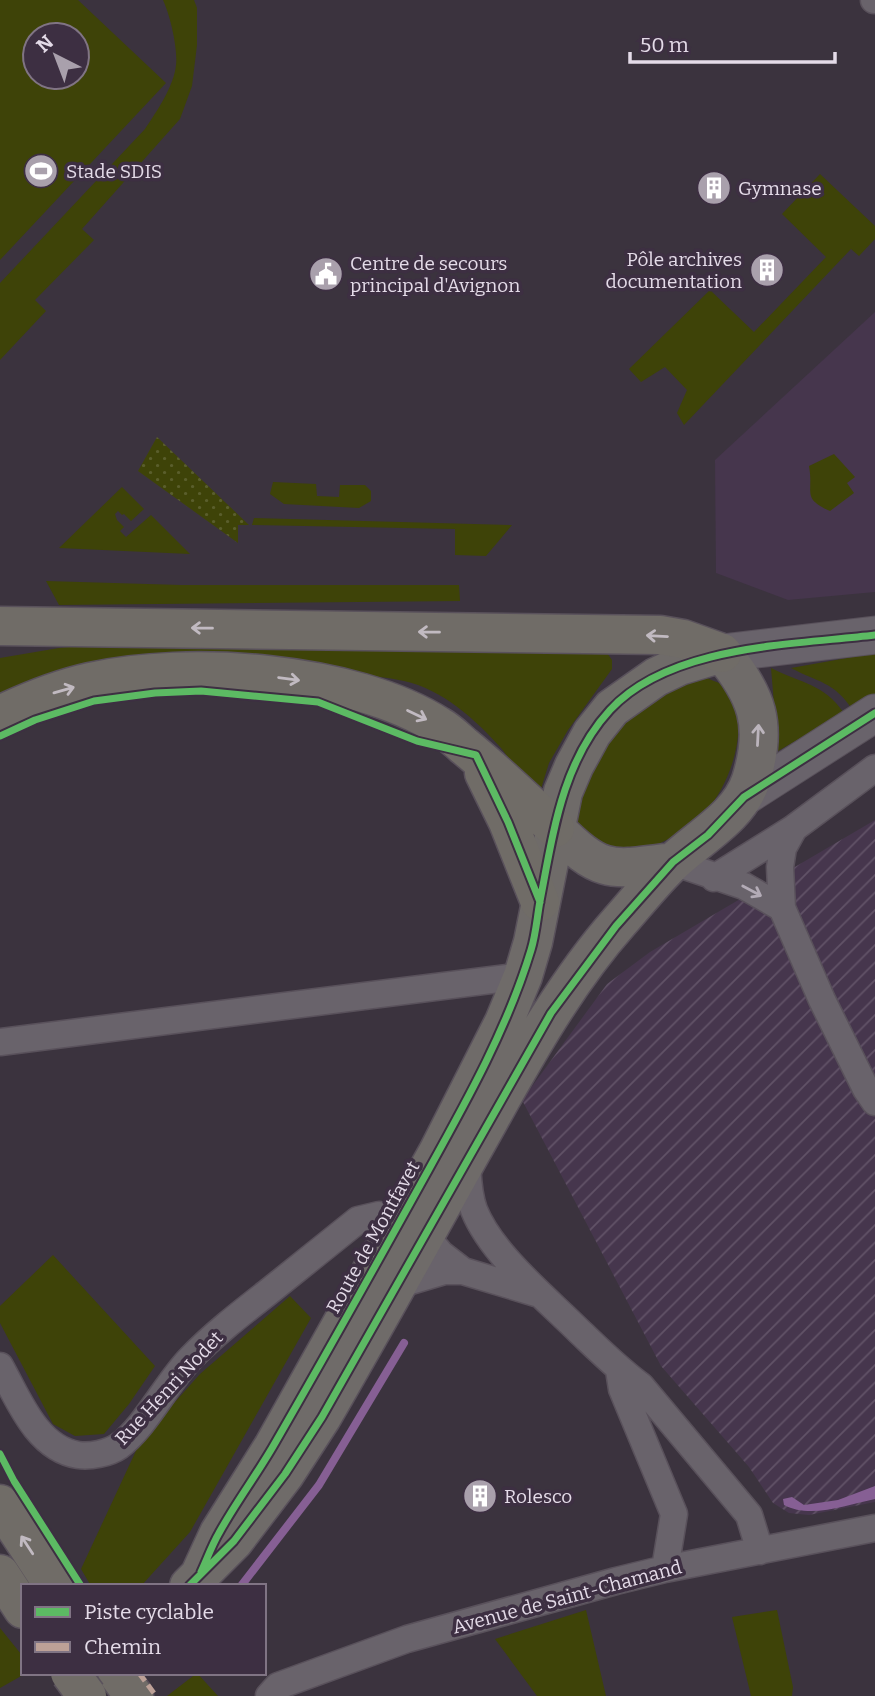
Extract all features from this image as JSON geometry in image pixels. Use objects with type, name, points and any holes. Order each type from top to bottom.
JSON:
[{"type":"highway","points":[[0,626],[660,635],[682,639],[722,653]]},
{"type":"highway","points":[[0,715],[55,692],[125,676],[158,673],[223,673],[284,678],[354,691],[407,710],[439,726],[476,755],[555,828]]},
{"type":"highway","points":[[476,755],[508,822],[540,902]]},
{"type":"highway","points":[[0,1504],[53,1584]]},
{"type":"highway","points":[[0,1573],[21,1606]]},
{"type":"highway","points":[[71,1675],[85,1696]]},
{"type":"main road","points":[[875,635],[722,653],[679,666],[656,677],[612,708],[592,733],[563,792],[555,828],[586,858],[602,865],[619,868],[673,862],[708,835],[744,797],[875,713]]},
{"type":"main road","points":[[722,653],[752,694],[759,721],[760,737],[755,765],[744,797]]},
{"type":"main road","name":"Route de Montfavet","points":[[195,1579],[234,1541],[285,1474],[322,1418],[397,1285],[412,1229],[523,976],[533,942],[555,828]]},
{"type":"main road","name":"Route de Montfavet","points":[[195,1579],[219,1532],[412,1229],[467,1160],[551,1013],[616,926],[673,862]]},
{"type":"main road","points":[[85,1696],[123,1684]]},
{"type":"street","points":[[714,878],[794,828],[875,768]]},
{"type":"street","points":[[794,828],[783,848],[780,867],[782,908],[822,1000],[875,1102]]},
{"type":"street","points":[[673,862],[744,886],[782,908]]},
{"type":"street","points":[[0,1042],[523,976]]},
{"type":"street","points":[[467,1160],[468,1189],[484,1231],[537,1293],[619,1370],[641,1386],[749,1515],[760,1551]]},
{"type":"street","name":"Rue Henri Nodet","points":[[0,1366],[34,1425],[48,1440],[78,1455],[95,1454],[117,1447],[132,1433],[191,1358],[226,1326],[358,1220],[379,1215],[412,1229],[465,1225],[484,1231]]},
{"type":"street","points":[[412,1229],[463,1271]]},
{"type":"street","points":[[397,1285],[444,1271],[463,1271],[537,1293]]},
{"type":"street","points":[[619,1370],[622,1389],[674,1514],[665,1569]]},
{"type":"street","name":"Avenue de Saint-Chamand","points":[[269,1696],[278,1686],[407,1639],[665,1569],[875,1528]]},
{"type":"shaded area","points":[[875,312],[875,592],[788,600],[716,573],[715,460]]},
{"type":"shaded area","points":[[875,820],[875,1502],[809,1515],[789,1513],[773,1503],[749,1467],[661,1366],[522,1100],[607,984],[650,952]]},
{"type":"shaded area","points":[[875,1486],[875,1499],[841,1507],[805,1511],[784,1505],[783,1499],[792,1497],[804,1505],[838,1500]]},
{"type":"green space","name":"Stade SDIS","points":[[0,0],[78,0],[166,83],[0,260]]},
{"type":"green space","points":[[163,0],[194,0],[197,8],[197,45],[192,86],[180,119],[82,229],[94,240],[35,300],[46,311],[0,360],[0,283],[145,129],[168,90],[175,73],[176,50]]},
{"type":"green space","points":[[820,174],[875,226],[875,239],[859,256],[851,249],[684,425],[677,413],[687,390],[665,367],[641,382],[629,369],[710,290],[754,332],[826,257],[782,214]]},
{"type":"green space","points":[[157,437],[249,525],[238,525],[238,543],[138,471]]},
{"type":"green space","points":[[834,454],[855,477],[847,483],[854,493],[830,511],[815,502],[810,494],[809,466]]},
{"type":"green space","points":[[273,482],[316,484],[317,496],[339,497],[340,485],[365,485],[371,491],[371,501],[359,508],[284,504],[270,494]]},
{"type":"green space","points":[[122,487],[144,509],[131,521],[118,511],[115,514],[124,527],[120,531],[126,537],[151,515],[190,554],[59,548]]},
{"type":"green space","points":[[254,518],[512,525],[486,556],[455,555],[455,529],[252,525]]},
{"type":"green space","points":[[46,581],[181,585],[459,585],[460,601],[59,605]]},
{"type":"green space","points":[[157,639],[607,653],[612,660],[612,669],[568,730],[549,763],[540,792],[533,789],[518,773],[501,748],[481,727],[457,707],[432,691],[398,680],[350,673],[0,697],[0,658],[59,648]]},
{"type":"green space","points":[[875,653],[875,696],[852,709],[832,688],[791,668]]},
{"type":"green space","points":[[771,668],[820,690],[844,713],[778,751]]},
{"type":"green space","points":[[707,678],[726,688],[734,701],[738,734],[730,769],[706,811],[681,831],[641,850],[621,851],[585,839],[575,819],[577,802],[601,748],[639,707],[683,683]]},
{"type":"green space","points":[[53,1255],[155,1366],[104,1434],[75,1436],[53,1424],[0,1323],[0,1306]]},
{"type":"green space","points":[[290,1296],[311,1318],[190,1532],[143,1584],[90,1584],[81,1569],[141,1440],[200,1374]]},
{"type":"green space","points":[[586,1610],[606,1696],[537,1696],[495,1639]]},
{"type":"green space","points":[[777,1610],[793,1687],[792,1696],[751,1696],[732,1617]]},
{"type":"green space","points":[[0,1628],[21,1654],[23,1675],[0,1688]]},
{"type":"green space","points":[[194,1675],[199,1675],[218,1696],[167,1696]]},
{"type":"waterway","points":[[243,1584],[319,1485],[404,1343]]},
{"type":"marked path","points":[[140,1675],[156,1696]]},
{"type":"cycle path","points":[[201,1572],[219,1533],[330,1347],[496,1041],[533,944],[562,800],[570,776],[594,730],[610,710],[635,689],[665,672],[698,660],[770,646],[875,635]]},
{"type":"cycle path","points":[[0,736],[35,720],[94,701],[155,693],[201,691],[318,702],[417,741],[476,755],[508,822],[540,902]]},
{"type":"cycle path","points":[[191,1584],[234,1541],[285,1474],[322,1417],[551,1013],[616,926],[673,862],[708,835],[744,797],[875,713]]},
{"type":"cycle path","points":[[0,1454],[14,1481],[80,1584]]},
{"type":"place","name":"Stade SDIS","points":[[41,171]]},
{"type":"place","name":"Gymnase","points":[[714,188]]},
{"type":"place","name":"Pôle archives documentation","points":[[767,270]]},
{"type":"place","name":"Centre de secours principal d'Avignon","points":[[326,274]]},
{"type":"place","name":"Rolesco","points":[[480,1496]]}]
